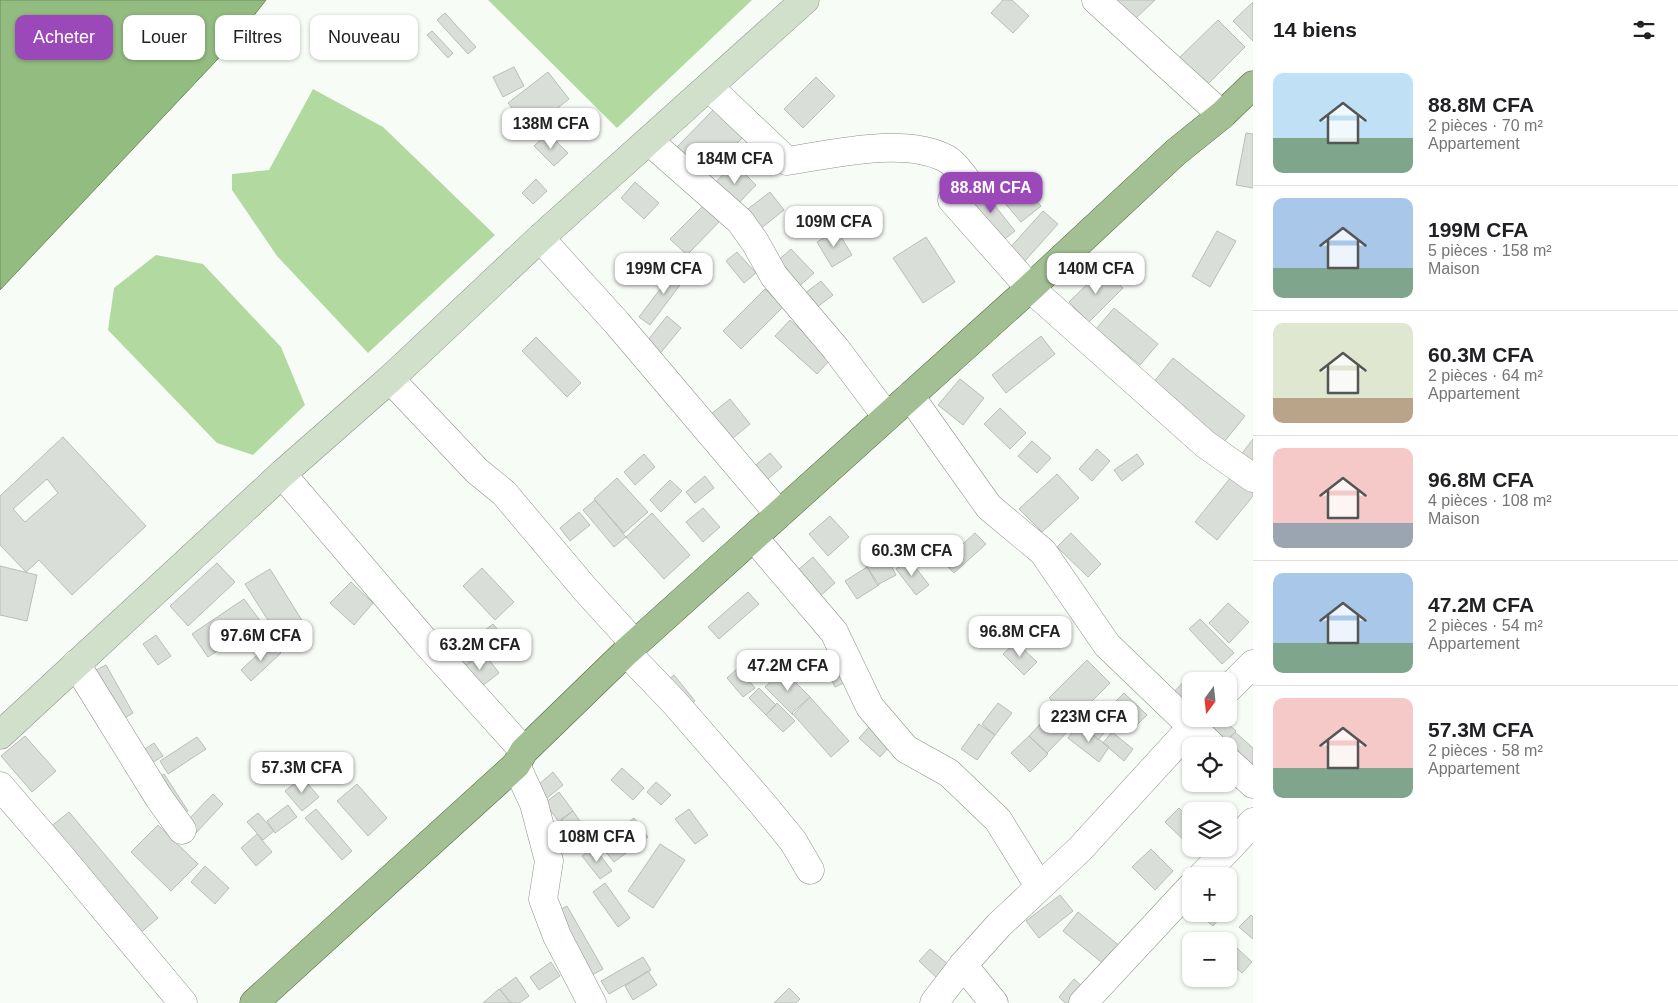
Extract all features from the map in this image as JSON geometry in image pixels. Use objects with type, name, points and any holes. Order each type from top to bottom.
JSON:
[{"type":"main road","points":[[0,735],[282,474],[390,379],[540,238],[805,0]]},
{"type":"main road","points":[[254,1003],[520,758],[630,648],[1030,288],[1176,152],[1222,115],[1253,85]]},
{"type":"street","points":[[1096,0],[1222,115]]},
{"type":"street","points":[[708,87],[787,161],[894,147],[932,152],[949,160],[965,178],[952,200],[1030,288],[1205,444],[1253,478]]},
{"type":"street","points":[[649,141],[740,220],[756,242],[774,276],[836,349],[887,416]]},
{"type":"street","points":[[540,238],[617,323],[779,514]]},
{"type":"street","points":[[390,379],[477,471],[504,493],[585,589],[674,702],[793,841],[810,870]]},
{"type":"street","points":[[910,396],[989,507],[1044,552],[1107,644],[1182,711]]},
{"type":"street","points":[[282,474],[520,758],[549,861],[543,899],[557,936],[592,1003]]},
{"type":"street","points":[[754,538],[834,632],[870,707],[906,748],[949,773],[998,820],[1039,886]]},
{"type":"street","points":[[76,664],[158,798],[182,830]]},
{"type":"street","points":[[1238,679],[1253,664]]},
{"type":"street","points":[[934,1003],[963,965],[999,925],[1080,849],[1190,728]]},
{"type":"street","points":[[1237,769],[1253,784]]},
{"type":"street","points":[[0,786],[58,852],[183,1003]]},
{"type":"street","points":[[1237,839],[1253,822]]},
{"type":"street","points":[[1210,867],[1220,857]]},
{"type":"street","points":[[1083,1003],[1182,897]]},
{"type":"street","points":[[963,965],[994,1003]]},
{"type":"shaded area","points":[[0,0],[266,0],[254,15],[215,15],[215,60],[217,60],[0,290]]},
{"type":"shaded area","points":[[488,0],[752,0],[617,128]]},
{"type":"shaded area","points":[[313,89],[383,127],[495,235],[368,353],[277,256],[232,190],[232,174],[269,170]]},
{"type":"shaded area","points":[[156,255],[203,264],[281,347],[305,405],[253,455],[217,443],[108,330],[114,288]]},
{"type":"building","points":[[1003,0],[1012,0],[1029,16],[1013,33],[991,13]]},
{"type":"building","points":[[1117,0],[1155,0],[1135,19]]},
{"type":"building","points":[[1253,2],[1253,41],[1233,21]]},
{"type":"building","points":[[445,13],[476,47],[468,54],[437,20]]},
{"type":"building","points":[[1218,20],[1245,47],[1204,88],[1177,60]]},
{"type":"building","points":[[432,31],[453,53],[448,58],[427,35]]},
{"type":"building","points":[[514,67],[524,86],[503,97],[493,77]]},
{"type":"building","points":[[548,72],[569,99],[530,130],[508,103]]},
{"type":"building","points":[[816,77],[835,96],[803,128],[784,109]]},
{"type":"building","points":[[715,108],[744,136],[704,178],[674,150]]},
{"type":"building","points":[[548,133],[568,153],[554,166],[534,146]]},
{"type":"building","points":[[1246,133],[1253,134],[1253,188],[1236,185]]},
{"type":"building","points":[[734,163],[756,185],[736,206],[713,185]]},
{"type":"building","points":[[1016,177],[1041,206],[1021,222],[997,194]]},
{"type":"building","points":[[536,179],[547,191],[533,204],[522,193]]},
{"type":"building","points":[[635,182],[659,203],[644,219],[621,198]]},
{"type":"building","points":[[980,187],[1015,231],[1002,241],[967,198]]},
{"type":"building","points":[[770,192],[784,210],[759,230],[744,212]]},
{"type":"building","points":[[707,202],[723,218],[687,255],[670,239]]},
{"type":"building","points":[[1043,211],[1058,224],[1023,263],[1008,250]]},
{"type":"building","points":[[837,230],[852,255],[832,267],[817,242]]},
{"type":"building","points":[[1217,231],[1236,241],[1210,287],[1192,276]]},
{"type":"building","points":[[926,237],[955,282],[923,303],[893,258]]},
{"type":"building","points":[[791,249],[814,273],[796,289],[774,264]]},
{"type":"building","points":[[737,252],[756,273],[744,283],[726,261]]},
{"type":"building","points":[[679,264],[689,273],[650,325],[639,317]]},
{"type":"building","points":[[1103,269],[1123,288],[1089,322],[1069,302]]},
{"type":"building","points":[[821,281],[833,295],[807,315],[796,300]]},
{"type":"building","points":[[765,289],[783,307],[741,349],[723,331]]},
{"type":"building","points":[[1114,308],[1158,344],[1140,365],[1096,329]]},
{"type":"building","points":[[667,316],[681,328],[658,356],[644,345]]},
{"type":"building","points":[[790,320],[832,358],[817,374],[775,336]]},
{"type":"building","points":[[1041,336],[1055,354],[1006,393],[992,375]]},
{"type":"building","points":[[536,337],[581,383],[567,397],[522,351]]},
{"type":"building","points":[[1173,358],[1245,416],[1224,442],[1152,384]]},
{"type":"building","points":[[960,379],[984,398],[963,425],[938,405]]},
{"type":"building","points":[[730,399],[750,424],[727,443],[706,418]]},
{"type":"building","points":[[1000,408],[1026,433],[1010,449],[984,424]]},
{"type":"building","points":[[63,437],[146,526],[72,595],[39,560],[26,572],[0,545],[0,496]],"holes":[[[47,479],[58,493],[25,522],[13,509]]]},
{"type":"building","points":[[1253,439],[1253,466],[1240,456]]},
{"type":"building","points":[[1032,441],[1051,458],[1037,473],[1018,456]]},
{"type":"building","points":[[1097,449],[1110,461],[1092,481],[1079,469]]},
{"type":"building","points":[[770,453],[782,467],[762,484],[750,470]]},
{"type":"building","points":[[644,454],[655,467],[635,485],[624,472]]},
{"type":"building","points":[[1137,454],[1144,464],[1122,481],[1114,470]]},
{"type":"building","points":[[1235,472],[1253,487],[1253,496],[1217,540],[1195,522]]},
{"type":"building","points":[[1057,474],[1079,498],[1042,532],[1019,509]]},
{"type":"building","points":[[705,476],[714,488],[695,503],[686,492]]},
{"type":"building","points":[[617,478],[648,512],[624,533],[594,499]]},
{"type":"building","points":[[670,480],[682,491],[661,512],[650,500]]},
{"type":"building","points":[[595,500],[626,537],[614,547],[583,510]]},
{"type":"building","points":[[703,508],[720,527],[703,542],[686,522]]},
{"type":"building","points":[[579,512],[590,525],[570,541],[560,528]]},
{"type":"building","points":[[652,513],[690,555],[664,579],[626,537]]},
{"type":"building","points":[[830,516],[849,537],[828,556],[809,534]]},
{"type":"building","points":[[975,533],[986,544],[954,573],[943,562]]},
{"type":"building","points":[[1071,533],[1101,564],[1088,577],[1057,547]]},
{"type":"building","points":[[884,552],[896,575],[877,585],[865,563]]},
{"type":"building","points":[[813,557],[835,583],[820,596],[798,570]]},
{"type":"building","points":[[909,559],[929,585],[916,595],[896,569]]},
{"type":"building","points":[[217,563],[235,582],[188,626],[170,606]]},
{"type":"building","points":[[0,566],[37,575],[27,621],[0,615]]},
{"type":"building","points":[[867,567],[879,585],[857,599],[845,581]]},
{"type":"building","points":[[482,568],[514,602],[495,620],[463,586]]},
{"type":"building","points":[[270,569],[311,635],[287,650],[245,584]]},
{"type":"building","points":[[351,582],[373,603],[354,625],[330,603]]},
{"type":"building","points":[[748,592],[759,604],[719,639],[708,627]]},
{"type":"building","points":[[244,599],[261,622],[208,657],[192,634]]},
{"type":"building","points":[[1228,603],[1249,622],[1229,643],[1209,623]]},
{"type":"building","points":[[1200,619],[1234,653],[1222,664],[1189,629]]},
{"type":"building","points":[[493,624],[503,636],[460,670],[449,657]]},
{"type":"building","points":[[156,635],[171,656],[158,665],[143,644]]},
{"type":"building","points":[[271,642],[281,653],[251,681],[241,670]]},
{"type":"building","points":[[1016,642],[1037,662],[1024,675],[1003,654]]},
{"type":"building","points":[[835,650],[850,680],[835,687],[820,657]]},
{"type":"building","points":[[484,653],[499,673],[477,690],[461,669]]},
{"type":"building","points":[[1087,660],[1110,683],[1072,721],[1049,698]]},
{"type":"building","points":[[106,665],[133,713],[113,725],[86,675]]},
{"type":"building","points":[[738,668],[755,688],[743,697],[727,678]]},
{"type":"building","points":[[783,670],[810,697],[793,715],[765,687]]},
{"type":"building","points":[[674,675],[695,701],[679,714],[658,689]]},
{"type":"building","points":[[1182,683],[1182,704],[1171,695]]},
{"type":"building","points":[[759,688],[776,705],[766,715],[749,698]]},
{"type":"building","points":[[1124,693],[1147,715],[1136,726],[1113,704]]},
{"type":"building","points":[[810,697],[849,741],[831,757],[792,713]]},
{"type":"building","points":[[777,703],[795,721],[783,732],[766,715]]},
{"type":"building","points":[[998,703],[1012,713],[995,735],[982,724]]},
{"type":"building","points":[[1056,707],[1074,725],[1047,753],[1029,736]]},
{"type":"building","points":[[1084,712],[1106,731],[1098,740],[1076,722]]},
{"type":"building","points":[[979,724],[995,735],[977,760],[961,749]]},
{"type":"building","points":[[1079,724],[1109,747],[1099,762],[1068,738]]},
{"type":"building","points":[[870,726],[891,745],[880,757],[859,738]]},
{"type":"building","points":[[1209,728],[1233,728],[1236,731],[1230,737],[1217,737]]},
{"type":"building","points":[[1112,732],[1133,749],[1124,761],[1103,743]]},
{"type":"building","points":[[1235,732],[1253,748],[1253,763],[1249,767],[1237,756],[1237,737],[1230,737]]},
{"type":"building","points":[[25,736],[56,771],[32,792],[1,756]]},
{"type":"building","points":[[1029,736],[1048,754],[1030,772],[1011,753]]},
{"type":"building","points":[[197,737],[206,749],[168,774],[160,761]]},
{"type":"building","points":[[154,743],[163,756],[141,770],[133,757]]},
{"type":"building","points":[[622,768],[644,788],[633,800],[611,780]]},
{"type":"building","points":[[553,772],[563,785],[540,804],[529,793]]},
{"type":"building","points":[[164,774],[188,811],[172,821],[148,784]]},
{"type":"building","points":[[302,777],[319,797],[302,811],[285,791]]},
{"type":"building","points":[[656,782],[671,795],[661,805],[647,792]]},
{"type":"building","points":[[357,784],[387,818],[368,836],[337,801]]},
{"type":"building","points":[[559,792],[573,811],[559,822],[545,803]]},
{"type":"building","points":[[213,794],[223,804],[196,833],[185,823]]},
{"type":"building","points":[[288,805],[297,817],[275,833],[267,821]]},
{"type":"building","points":[[1179,808],[1182,811],[1182,838],[1165,822]]},
{"type":"building","points":[[316,809],[352,851],[342,860],[305,818]]},
{"type":"building","points":[[689,809],[708,835],[695,844],[675,819]]},
{"type":"building","points":[[573,811],[588,833],[575,841],[561,819]]},
{"type":"building","points":[[69,812],[158,918],[139,934],[49,828]]},
{"type":"building","points":[[258,813],[274,831],[263,840],[247,822]]},
{"type":"building","points":[[634,818],[648,837],[614,862],[599,844]]},
{"type":"building","points":[[158,825],[198,864],[171,891],[131,852]]},
{"type":"building","points":[[257,834],[272,852],[256,866],[241,848]]},
{"type":"building","points":[[660,844],[685,860],[653,908],[628,891]]},
{"type":"building","points":[[594,847],[612,871],[600,879],[582,856]]},
{"type":"building","points":[[1151,849],[1173,871],[1155,890],[1132,867]]},
{"type":"building","points":[[205,866],[229,888],[215,904],[191,882]]},
{"type":"building","points":[[605,883],[630,918],[618,927],[593,892]]},
{"type":"building","points":[[1060,895],[1073,911],[1039,938],[1026,921]]},
{"type":"building","points":[[567,906],[603,969],[583,980],[546,917]]},
{"type":"building","points":[[1078,912],[1121,947],[1106,966],[1063,931]]},
{"type":"building","points":[[1251,915],[1253,917],[1253,939],[1239,927]]},
{"type":"building","points":[[1208,922],[1216,922],[1213,926]]},
{"type":"building","points":[[1237,948],[1252,962],[1242,973],[1237,968]]},
{"type":"building","points":[[930,949],[949,965],[937,978],[919,961]]},
{"type":"building","points":[[643,957],[651,970],[609,994],[601,981]]},
{"type":"building","points":[[551,962],[560,976],[539,990],[530,977]]},
{"type":"building","points":[[648,971],[657,985],[633,1000],[625,986]]},
{"type":"building","points":[[516,977],[529,996],[519,1003],[510,1003],[500,989]]},
{"type":"building","points":[[1074,979],[1085,989],[1072,1003],[1065,1003],[1059,997]]},
{"type":"building","points":[[789,988],[800,999],[796,1003],[774,1003]]},
{"type":"building","points":[[499,989],[512,1003],[483,1003]]}]
